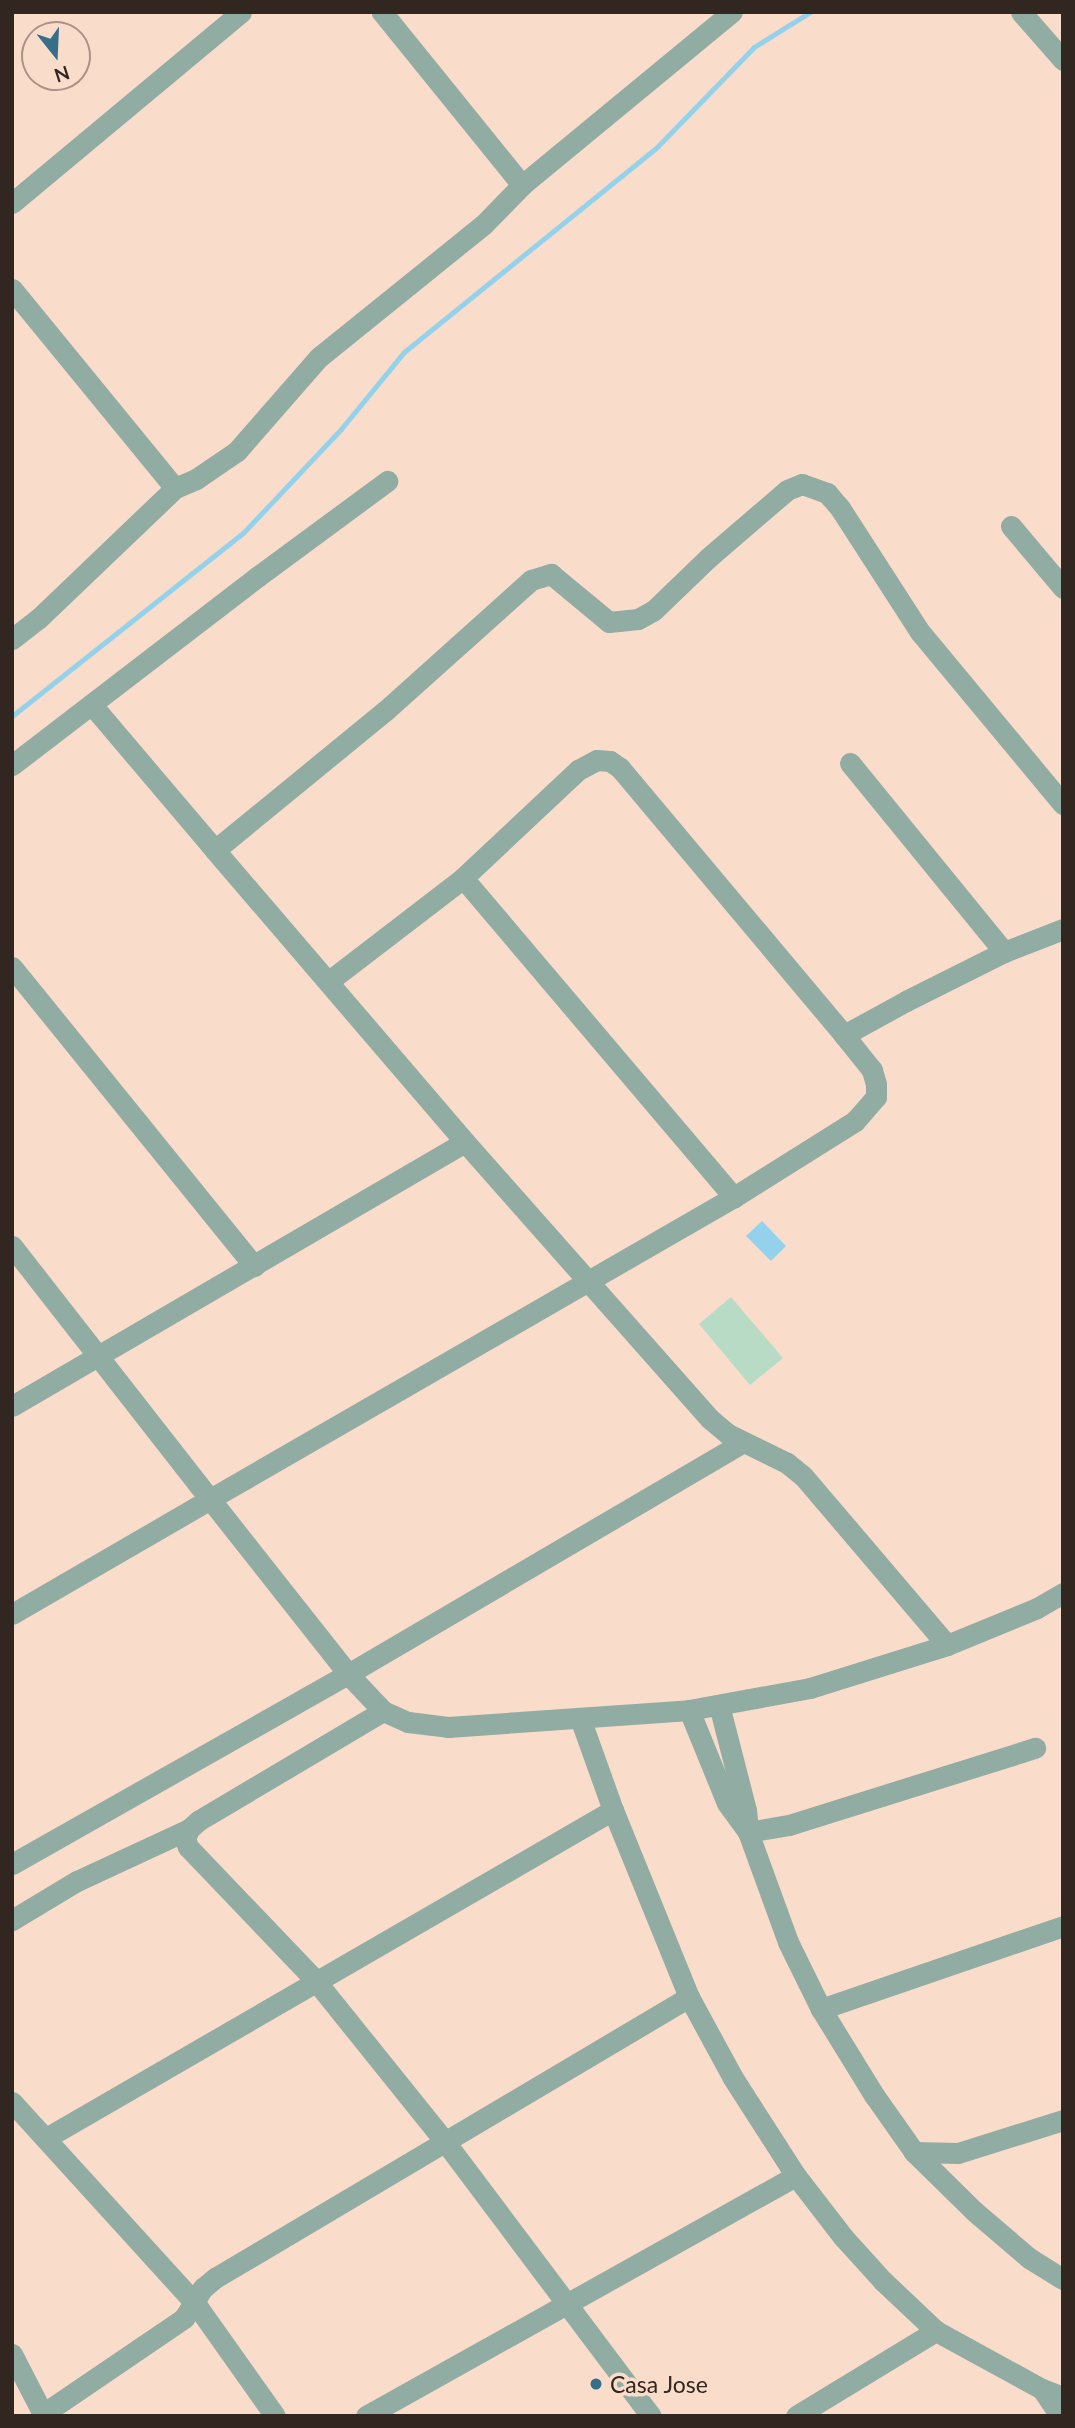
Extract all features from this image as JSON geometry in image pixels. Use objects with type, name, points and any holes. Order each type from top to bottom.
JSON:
[{"type":"street","points":[[12,203],[241,12]]},
{"type":"street","points":[[382,12],[522,185]]},
{"type":"street","points":[[12,639],[38,619],[175,488],[196,479],[237,451],[318,358],[484,224],[522,185],[732,12]]},
{"type":"street","points":[[1021,12],[1063,60]]},
{"type":"street","points":[[12,289],[175,488]]},
{"type":"street","points":[[12,765],[288,553],[387,481]]},
{"type":"street","points":[[215,850],[385,711],[531,580],[551,573],[609,622],[638,620],[654,610],[708,558],[788,490],[802,484],[827,493],[840,508],[920,632],[1063,804]]},
{"type":"street","points":[[1011,526],[1063,588]]},
{"type":"street","points":[[92,705],[465,1142],[710,1419],[743,1442],[787,1462],[803,1476],[947,1645]]},
{"type":"street","points":[[12,1615],[734,1197],[855,1121],[876,1097],[872,1070],[620,768],[610,761],[597,760],[578,770],[463,878],[329,981]]},
{"type":"street","points":[[850,763],[1004,952]]},
{"type":"street","points":[[463,878],[734,1197]]},
{"type":"street","points":[[844,1035],[906,1000],[1004,952],[1063,929]]},
{"type":"street","points":[[12,967],[254,1266]]},
{"type":"street","points":[[12,1406],[102,1356],[465,1142]]},
{"type":"street","points":[[12,1246],[102,1356],[348,1674],[383,1711],[408,1722],[448,1727],[689,1710],[810,1688],[947,1645],[1037,1608],[1063,1593]]},
{"type":"street","points":[[12,1864],[348,1674],[743,1442]]},
{"type":"street","points":[[719,1704],[746,1810],[748,1832],[788,1942],[821,2009],[874,2095],[914,2152],[1001,2235],[1029,2258],[1063,2279]]},
{"type":"street","points":[[689,1710],[727,1803],[748,1832]]},
{"type":"street","points":[[12,1920],[77,1881],[189,1829],[383,1711]]},
{"type":"street","points":[[580,1718],[613,1810],[689,1997],[733,2078],[796,2176],[852,2247],[936,2331],[1042,2389],[1063,2397]]},
{"type":"street","points":[[748,1832],[789,1825],[1035,1748]]},
{"type":"street","points":[[46,2138],[613,1810]]},
{"type":"street","points":[[189,1829],[185,1839],[192,1853],[316,1980],[446,2143],[651,2416]]},
{"type":"street","points":[[821,2009],[1063,1926]]},
{"type":"street","points":[[12,2354],[44,2415],[184,2318],[203,2288],[215,2278],[689,1997]]},
{"type":"street","points":[[12,2102],[195,2303],[275,2416]]},
{"type":"street","points":[[914,2152],[946,2155],[958,2153],[1063,2120]]},
{"type":"street","points":[[366,2416],[796,2176]]},
{"type":"street","points":[[796,2416],[936,2331]]},
{"type":"street","points":[[1042,2389],[1060,2416]]},
{"type":"green space","points":[[731,1297],[783,1358],[750,1385],[699,1324]]},
{"type":"water","points":[[762,1221],[786,1246],[771,1261],[746,1236]]},
{"type":"waterway","points":[[12,716],[243,533],[341,429],[404,352],[658,146],[754,47],[810,12]]},
{"type":"place","name":"Casa Jose","points":[[596,2384]]}]
